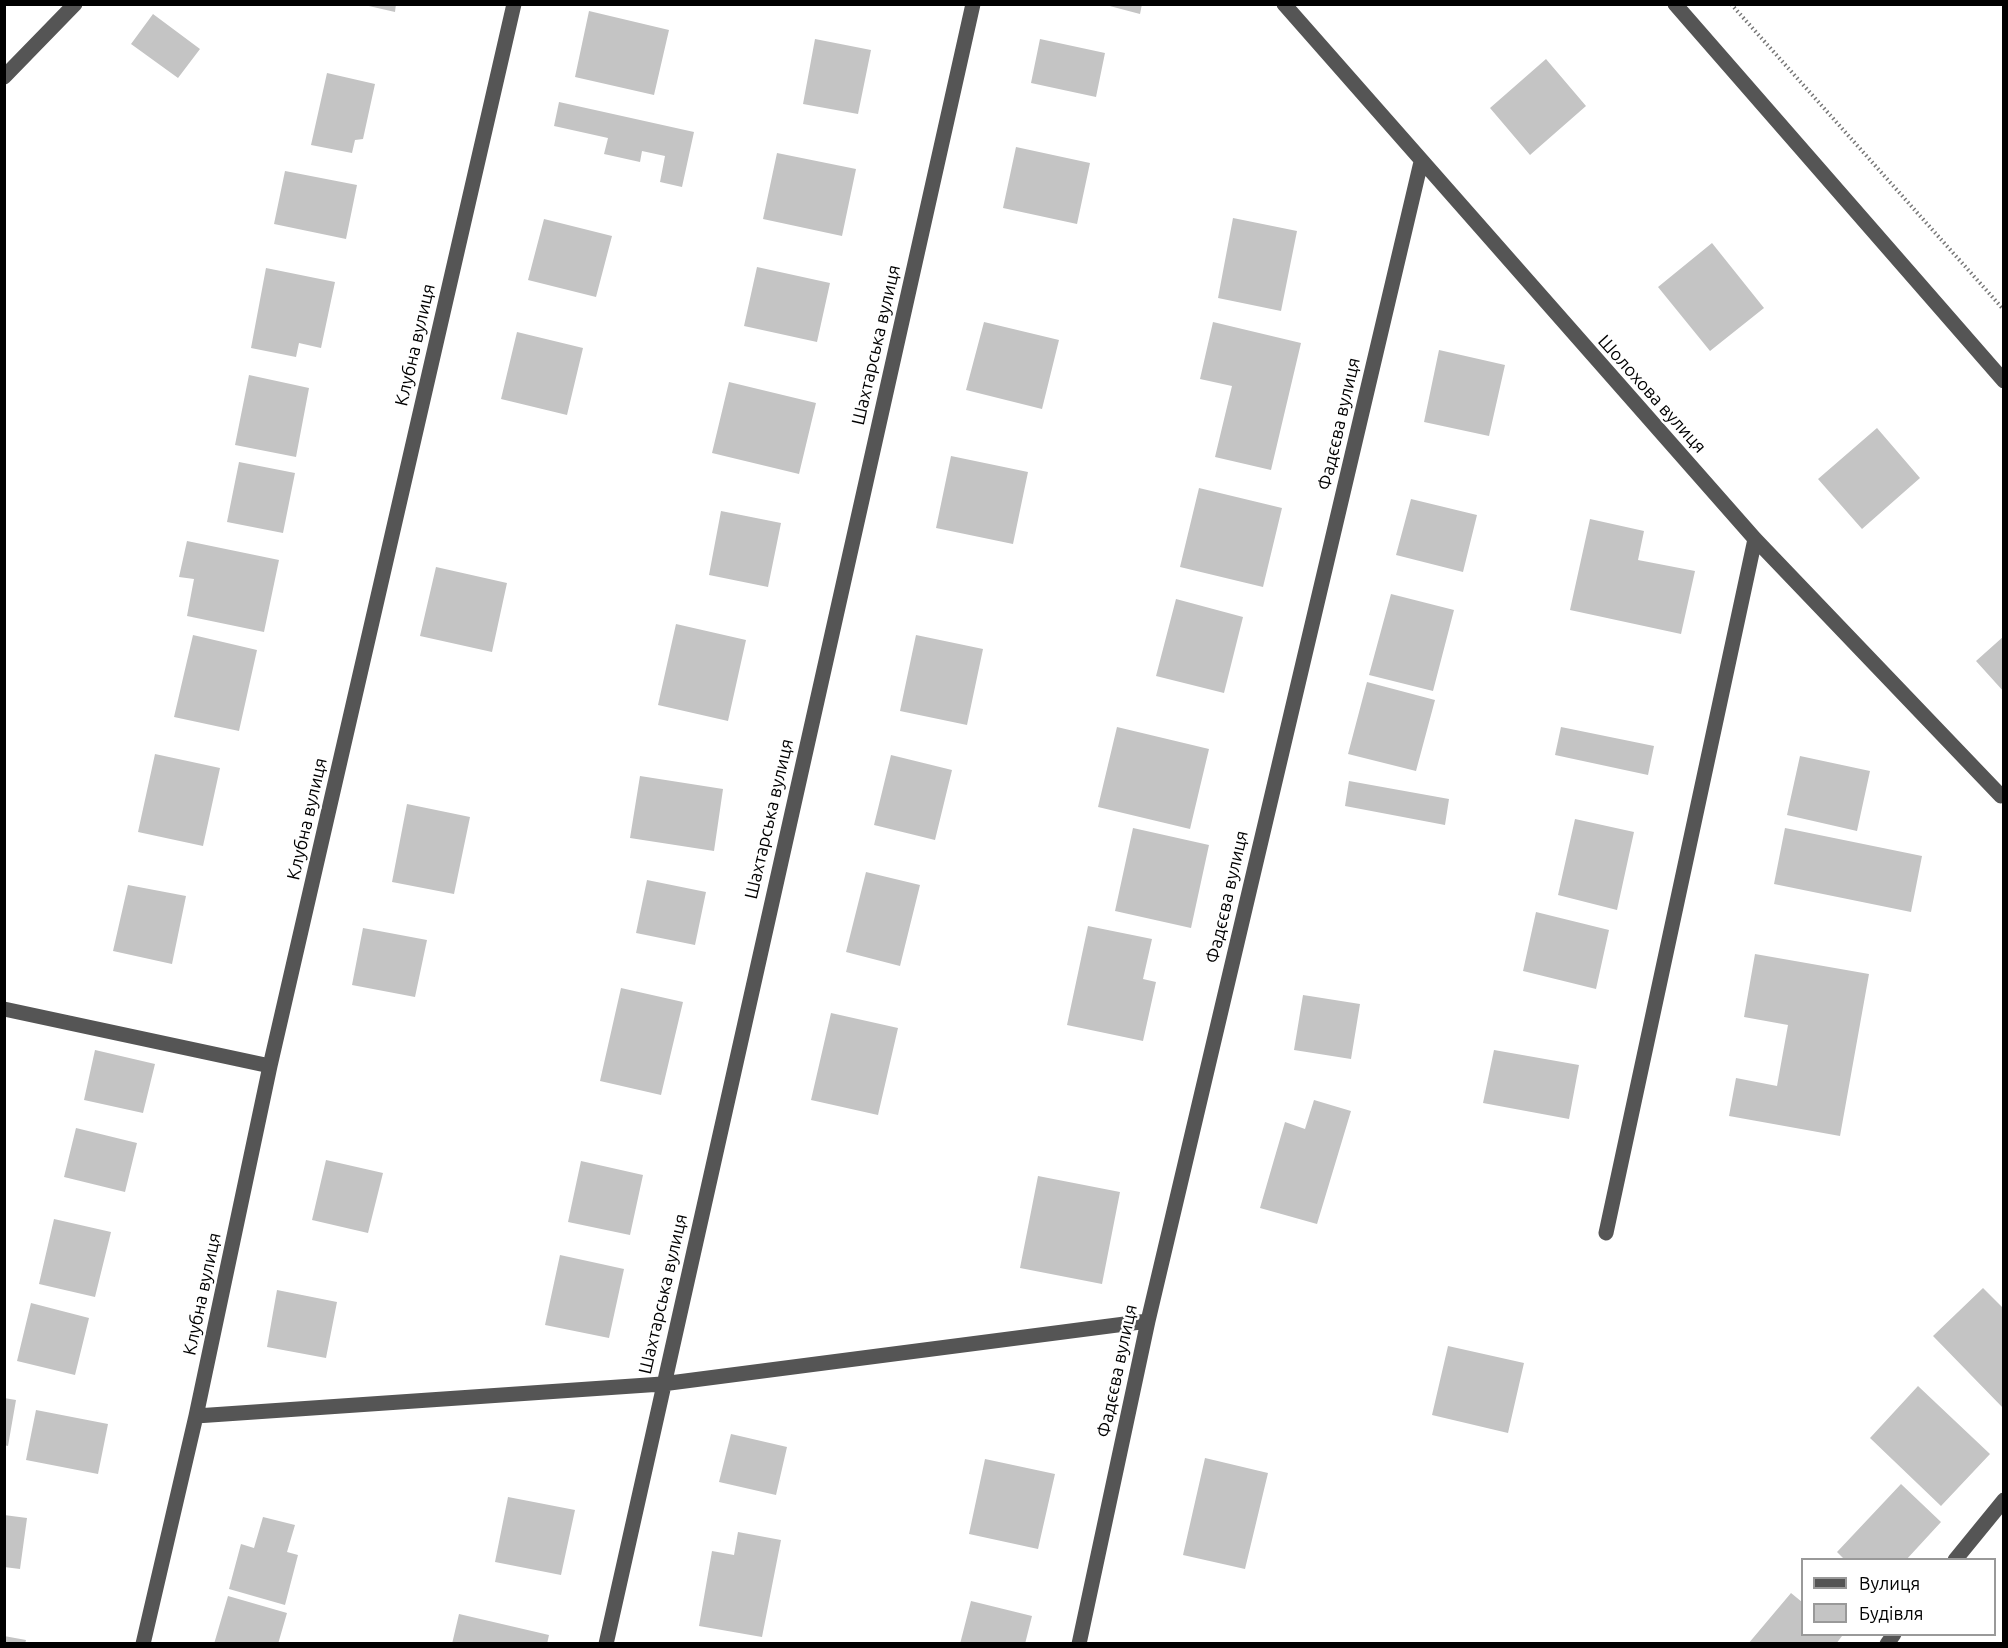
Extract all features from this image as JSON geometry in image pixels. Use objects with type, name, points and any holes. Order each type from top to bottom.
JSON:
[{"type":"street","points":[[4,77],[75,4]]},
{"type":"street","name":"Клубна вулиця","points":[[143,1644],[196,1416],[270,1066],[514,4]]},
{"type":"street","name":"Шахтарська вулиця","points":[[606,1644],[662,1384],[973,4]]},
{"type":"street","name":"Шолохова вулиця","points":[[1284,4],[1755,539],[2001,796],[2004,795]]},
{"type":"street","points":[[1675,4],[2004,381]]},
{"type":"street","name":"Фадєєва вулиця","points":[[1079,1644],[1148,1321],[1421,162]]},
{"type":"street","points":[[1606,1233],[1755,539]]},
{"type":"street","points":[[4,1010],[270,1066]]},
{"type":"street","points":[[196,1416],[662,1384],[1148,1321]]},
{"type":"street","points":[[1957,1558],[2004,1500]]},
{"type":"path","points":[[1731,4],[2004,310]]},
{"type":"building","points":[[360,4],[396,4],[395,12]]},
{"type":"building","points":[[1102,4],[1142,4],[1140,14]]},
{"type":"building","points":[[589,11],[669,30],[654,95],[575,77]]},
{"type":"building","points":[[153,14],[200,49],[178,78],[131,44]]},
{"type":"building","points":[[815,39],[871,50],[858,114],[803,104]]},
{"type":"building","points":[[1040,39],[1105,53],[1096,97],[1031,83]]},
{"type":"building","points":[[1546,59],[1586,106],[1530,155],[1490,108]]},
{"type":"building","points":[[327,73],[375,84],[363,139],[355,140],[352,153],[311,145]]},
{"type":"building","points":[[559,102],[694,132],[682,187],[660,182],[665,156],[642,151],[640,162],[604,154],[608,138],[554,126]]},
{"type":"building","points":[[1016,147],[1090,163],[1077,224],[1003,208]]},
{"type":"building","points":[[777,153],[856,169],[842,236],[763,219]]},
{"type":"building","points":[[285,171],[357,185],[346,239],[274,224]]},
{"type":"building","points":[[1233,218],[1297,231],[1281,311],[1218,298]]},
{"type":"building","points":[[544,219],[612,236],[596,297],[528,280]]},
{"type":"building","points":[[1712,243],[1764,308],[1710,351],[1658,287]]},
{"type":"building","points":[[757,267],[830,283],[817,342],[744,326]]},
{"type":"building","points":[[266,268],[335,282],[321,348],[299,343],[296,357],[251,348]]},
{"type":"building","points":[[984,322],[1059,340],[1042,409],[966,390]]},
{"type":"building","points":[[1213,322],[1301,343],[1271,470],[1215,457],[1232,386],[1200,379]]},
{"type":"building","points":[[517,332],[583,348],[567,415],[501,399]]},
{"type":"building","points":[[1439,350],[1505,365],[1489,436],[1424,422]]},
{"type":"building","points":[[249,375],[309,388],[296,457],[235,445]]},
{"type":"building","points":[[729,382],[816,403],[799,474],[712,453]]},
{"type":"building","points":[[1877,428],[1920,478],[1862,529],[1818,479]]},
{"type":"building","points":[[951,456],[1028,472],[1013,544],[936,528]]},
{"type":"building","points":[[239,462],[295,473],[283,533],[227,522]]},
{"type":"building","points":[[1199,488],[1282,508],[1263,587],[1180,567]]},
{"type":"building","points":[[1411,499],[1477,515],[1463,572],[1396,555]]},
{"type":"building","points":[[721,511],[781,523],[768,587],[709,575]]},
{"type":"building","points":[[1590,519],[1644,531],[1638,560],[1695,571],[1681,634],[1570,610]]},
{"type":"building","points":[[187,541],[279,560],[264,632],[187,616],[194,579],[179,577]]},
{"type":"building","points":[[436,567],[507,583],[492,652],[420,636]]},
{"type":"building","points":[[1391,594],[1454,610],[1433,691],[1369,675]]},
{"type":"building","points":[[1176,599],[1243,617],[1224,693],[1156,676]]},
{"type":"building","points":[[676,624],[746,640],[728,721],[658,705]]},
{"type":"building","points":[[193,635],[257,650],[239,731],[174,717]]},
{"type":"building","points":[[916,635],[983,649],[967,725],[900,711]]},
{"type":"building","points":[[2004,636],[2004,692],[1976,661]]},
{"type":"building","points":[[1367,682],[1435,700],[1416,771],[1348,754]]},
{"type":"building","points":[[1117,727],[1209,749],[1190,829],[1098,807]]},
{"type":"building","points":[[1561,727],[1654,746],[1648,775],[1555,755]]},
{"type":"building","points":[[155,754],[220,768],[203,846],[138,832]]},
{"type":"building","points":[[891,755],[952,770],[935,840],[874,825]]},
{"type":"building","points":[[1800,756],[1870,771],[1857,831],[1787,815]]},
{"type":"building","points":[[640,776],[723,789],[714,851],[630,838]]},
{"type":"building","points":[[1349,781],[1449,799],[1445,825],[1345,806]]},
{"type":"building","points":[[407,804],[470,817],[454,894],[392,882]]},
{"type":"building","points":[[1575,819],[1634,832],[1617,910],[1558,895]]},
{"type":"building","points":[[1133,828],[1209,845],[1191,928],[1115,911]]},
{"type":"building","points":[[1785,828],[1922,856],[1911,912],[1774,884]]},
{"type":"building","points":[[866,872],[920,885],[900,966],[846,952]]},
{"type":"building","points":[[647,880],[706,892],[695,945],[636,933]]},
{"type":"building","points":[[128,885],[186,896],[172,964],[113,951]]},
{"type":"building","points":[[1536,912],[1609,930],[1596,989],[1523,971]]},
{"type":"building","points":[[1088,926],[1152,939],[1143,979],[1156,982],[1143,1041],[1067,1025]]},
{"type":"building","points":[[363,928],[427,940],[415,997],[352,985]]},
{"type":"building","points":[[1755,954],[1869,974],[1840,1136],[1729,1116],[1736,1078],[1777,1086],[1788,1025],[1744,1017]]},
{"type":"building","points":[[621,988],[683,1002],[661,1095],[600,1081]]},
{"type":"building","points":[[1303,995],[1360,1004],[1351,1059],[1294,1050]]},
{"type":"building","points":[[831,1013],[898,1028],[878,1115],[811,1100]]},
{"type":"building","points":[[95,1050],[155,1064],[143,1113],[84,1100]]},
{"type":"building","points":[[1494,1050],[1579,1065],[1569,1119],[1483,1103]]},
{"type":"building","points":[[1314,1100],[1351,1111],[1317,1224],[1260,1208],[1285,1122],[1305,1129]]},
{"type":"building","points":[[76,1128],[137,1143],[125,1192],[64,1177]]},
{"type":"building","points":[[326,1160],[383,1173],[368,1233],[312,1220]]},
{"type":"building","points":[[581,1161],[643,1175],[630,1235],[568,1222]]},
{"type":"building","points":[[1038,1176],[1120,1192],[1102,1284],[1020,1268]]},
{"type":"building","points":[[54,1219],[111,1232],[95,1297],[39,1284]]},
{"type":"building","points":[[560,1255],[624,1269],[609,1338],[545,1325]]},
{"type":"building","points":[[1983,1288],[2004,1309],[2004,1409],[1933,1336]]},
{"type":"building","points":[[277,1290],[337,1302],[326,1358],[267,1347]]},
{"type":"building","points":[[31,1303],[89,1318],[75,1375],[17,1361]]},
{"type":"building","points":[[1448,1346],[1524,1363],[1508,1433],[1432,1415]]},
{"type":"building","points":[[1918,1386],[1990,1454],[1941,1506],[1870,1438]]},
{"type":"building","points":[[4,1398],[16,1400],[8,1446],[4,1445]]},
{"type":"building","points":[[36,1410],[108,1424],[98,1474],[26,1460]]},
{"type":"building","points":[[731,1434],[787,1447],[776,1495],[719,1482]]},
{"type":"building","points":[[1205,1458],[1268,1473],[1245,1569],[1183,1555]]},
{"type":"building","points":[[985,1459],[1055,1474],[1038,1549],[969,1534]]},
{"type":"building","points":[[1901,1484],[1941,1522],[1908,1558],[1843,1558],[1837,1552]]},
{"type":"building","points":[[508,1497],[575,1510],[561,1575],[495,1562]]},
{"type":"building","points":[[4,1515],[27,1518],[20,1569],[4,1567]]},
{"type":"building","points":[[263,1517],[295,1525],[287,1552],[298,1555],[285,1605],[229,1589],[241,1544],[254,1548]]},
{"type":"building","points":[[738,1532],[781,1540],[762,1637],[699,1626],[712,1551],[734,1555]]},
{"type":"building","points":[[1791,1593],[1801,1601],[1801,1636],[1842,1636],[1836,1644],[1748,1644]]},
{"type":"building","points":[[228,1596],[287,1613],[278,1644],[214,1644]]},
{"type":"building","points":[[971,1601],[1032,1616],[1025,1644],[960,1644]]},
{"type":"building","points":[[459,1614],[549,1635],[547,1644],[452,1644]]},
{"type":"building","points":[[4,1636],[26,1640],[25,1644],[4,1644]]}]
